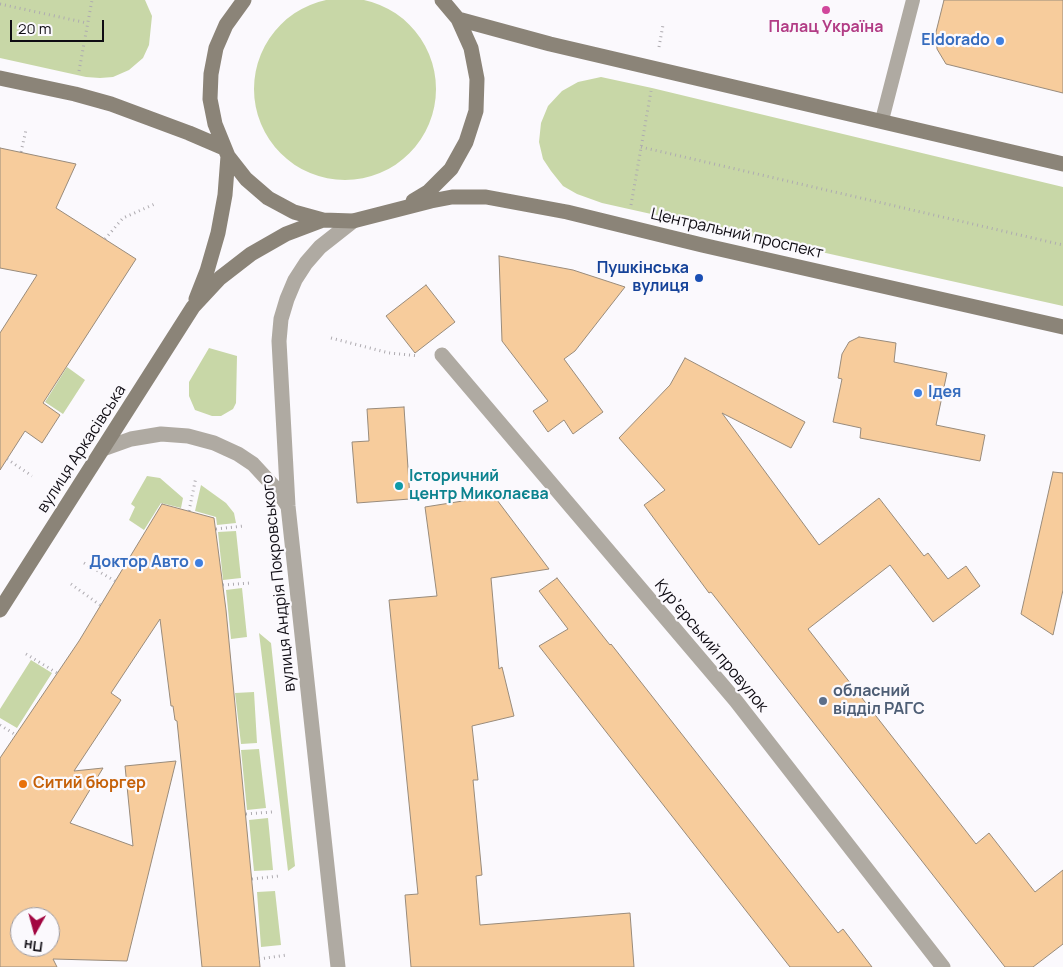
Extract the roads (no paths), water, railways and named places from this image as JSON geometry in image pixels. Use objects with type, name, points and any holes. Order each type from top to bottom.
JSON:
[{"type":"main road","name":"вулиця Аркасівська","points":[[193,308],[207,271],[218,233],[225,195],[226,152],[215,124],[210,99],[211,74],[216,48],[226,25],[244,0]]},
{"type":"main road","points":[[452,8],[559,46],[882,120],[1063,164]]},
{"type":"main road","points":[[401,209],[428,192],[450,169],[466,142],[476,111],[477,79],[471,48],[452,8]]},
{"type":"main road","points":[[0,78],[75,94],[111,104],[180,129],[226,152],[246,180],[268,198],[294,212],[323,220]]},
{"type":"main road","name":"Центральний проспект","points":[[323,220],[353,221],[452,197],[486,197],[567,212],[702,245],[1063,327]]},
{"type":"main road","name":"вулиця Аркасівська","points":[[0,610],[193,308],[220,278],[251,254],[286,234],[323,220]]},
{"type":"street","name":"вулиця Андрія Покровського","points":[[338,967],[288,506],[279,341],[281,319],[295,280],[320,247],[353,221]]},
{"type":"street","name":"Курʼєрський провулок","points":[[442,355],[736,701],[943,967]]},
{"type":"street","points":[[103,449],[131,438],[162,434],[188,436],[214,443],[238,454],[253,464],[278,491],[288,506]]},
{"type":"lane","points":[[882,120],[913,0]]},
{"type":"place","name":"Палац Україна","points":[[826,10]]},
{"type":"place","name":"Eldorado","points":[[1000,41]]},
{"type":"place","name":"Пушкінська вулиця","points":[[699,278]]},
{"type":"place","name":"Ідея","points":[[918,393]]},
{"type":"place","name":"Історичний центр Миколаєва","points":[[399,486]]},
{"type":"place","name":"Доктор Авто","points":[[199,563]]},
{"type":"place","name":"обласний відділ РАГС","points":[[823,701]]},
{"type":"place","name":"Ситий бюргер","points":[[23,784]]}]
